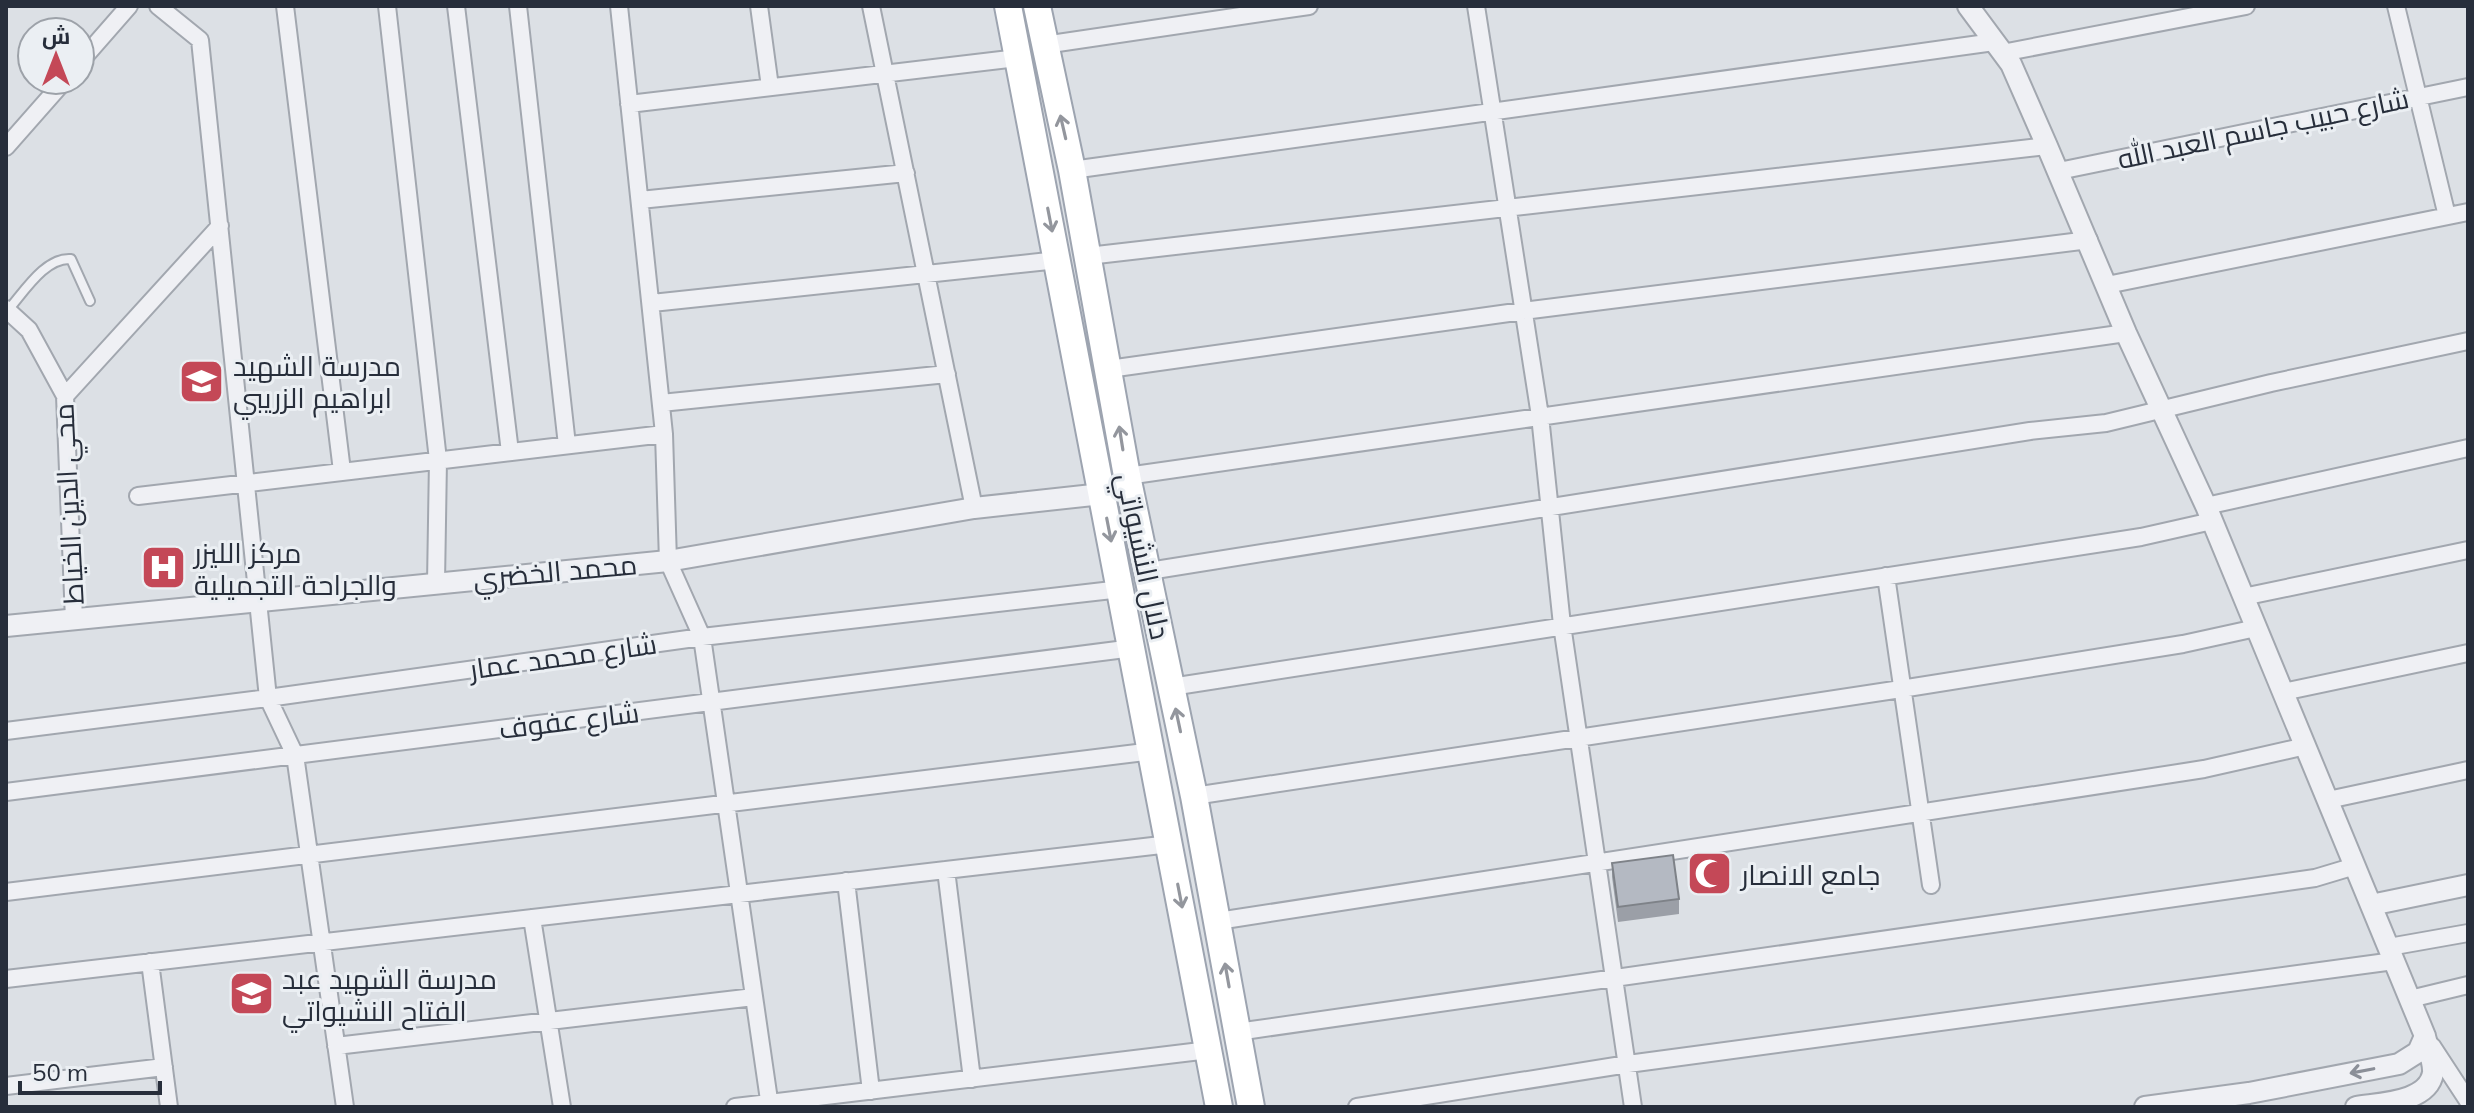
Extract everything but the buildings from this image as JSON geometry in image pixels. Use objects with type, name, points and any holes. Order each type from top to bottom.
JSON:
[{"type":"main road","name":"دلال النشيواتي","points":[[1008,6],[1219,1107]]},
{"type":"main road","name":"دلال النشيواتي","points":[[1037,6],[1072,170],[1128,482],[1194,796],[1251,1107]]},
{"type":"main road","points":[[1102,494],[1128,482]]},
{"type":"street","points":[[96,44],[129,6]]},
{"type":"street","points":[[158,6],[200,40],[249,484],[256,604],[268,698],[295,755],[345,1107]]},
{"type":"street","points":[[285,6],[342,471]]},
{"type":"street","points":[[387,6],[438,460],[436,583]]},
{"type":"street","points":[[456,6],[510,452]]},
{"type":"street","points":[[518,6],[567,445]]},
{"type":"street","points":[[619,6],[664,434],[668,561],[702,637],[770,1105]]},
{"type":"street","points":[[759,6],[770,87]]},
{"type":"street","points":[[871,6],[974,508]]},
{"type":"street","points":[[1044,45],[1309,6]]},
{"type":"street","points":[[1476,6],[1540,416],[1562,625],[1633,1107]]},
{"type":"street","points":[[1968,6],[1998,48],[2059,171],[2126,333],[2209,514],[2425,1036],[2433,1072],[2426,1088],[2406,1099],[2356,1107]]},
{"type":"street","points":[[1072,170],[1494,110],[1998,48],[2246,6]]},
{"type":"street","points":[[2396,6],[2447,216]]},
{"type":"street","points":[[629,104],[1018,58]]},
{"type":"street","name":"شارع حبيب جاسم العبد الله","points":[[2059,171],[2468,87]]},
{"type":"street","points":[[6,147],[51,96]]},
{"type":"street","points":[[1088,256],[2047,146]]},
{"type":"street","points":[[640,200],[906,173]]},
{"type":"street","points":[[2107,285],[2468,212]]},
{"type":"street","points":[[65,396],[220,226]]},
{"type":"street","points":[[1109,369],[1523,311],[2089,240]]},
{"type":"street","points":[[652,303],[1058,260]]},
{"type":"street","name":"محي الدين الخياط","points":[[6,311],[29,330],[65,396],[74,620]]},
{"type":"street","points":[[1128,482],[1540,416],[1718,394],[2126,333]]},
{"type":"street","points":[[1149,571],[2030,431],[2106,423],[2468,341]]},
{"type":"street","points":[[661,403],[947,374]]},
{"type":"street","points":[[138,496],[664,434]]},
{"type":"street","points":[[1171,687],[2141,537],[2209,514],[2468,448]]},
{"type":"street","name":"محمد الخضري","points":[[6,626],[256,604],[668,561],[974,508],[1102,494]]},
{"type":"street","points":[[2243,597],[2468,550]]},
{"type":"street","points":[[1886,576],[1931,885]]},
{"type":"street","name":"شارع محمد عمار","points":[[6,731],[702,637],[1121,589]]},
{"type":"street","points":[[1194,796],[1901,689],[2183,644],[2256,628]]},
{"type":"street","name":"شارع عفوف","points":[[6,792],[1133,648]]},
{"type":"street","points":[[2283,692],[2468,653]]},
{"type":"street","points":[[1218,921],[2204,769],[2306,746]]},
{"type":"street","points":[[6,892],[1153,751]]},
{"type":"street","points":[[2328,800],[2468,770]]},
{"type":"street","points":[[6,979],[1170,844]]},
{"type":"street","points":[[1237,1032],[2315,878],[2355,866]]},
{"type":"street","points":[[946,870],[972,1079]]},
{"type":"street","points":[[846,881],[871,1091]]},
{"type":"street","points":[[2371,905],[2468,885]]},
{"type":"street","points":[[532,918],[562,1107]]},
{"type":"street","points":[[1357,1107],[1628,1064],[2392,954],[2468,933]]},
{"type":"street","points":[[150,962],[169,1107]]},
{"type":"street","points":[[2410,999],[2468,985]]},
{"type":"street","points":[[336,1046],[754,997]]},
{"type":"street","points":[[2425,1036],[2465,1092]]},
{"type":"street","points":[[2145,1107],[2249,1093],[2399,1064],[2418,1052],[2425,1036]]},
{"type":"street","points":[[735,1107],[1209,1050]]},
{"type":"street","points":[[6,1086],[164,1067]]},
{"type":"lane","points":[[6,311],[49,264],[61,258],[71,259],[90,301]]},
{"type":"place","name":"مدرسة الشهيد ابراهيم الزريبي","points":[[202,381]]},
{"type":"place","name":"مركز الليزر والجراحة التجميلية","points":[[163,568]]},
{"type":"place","name":"جامع الانصار","points":[[1710,874]]},
{"type":"place","name":"مدرسة الشهيد عبد الفتاح النشيواتي","points":[[251,994]]}]
